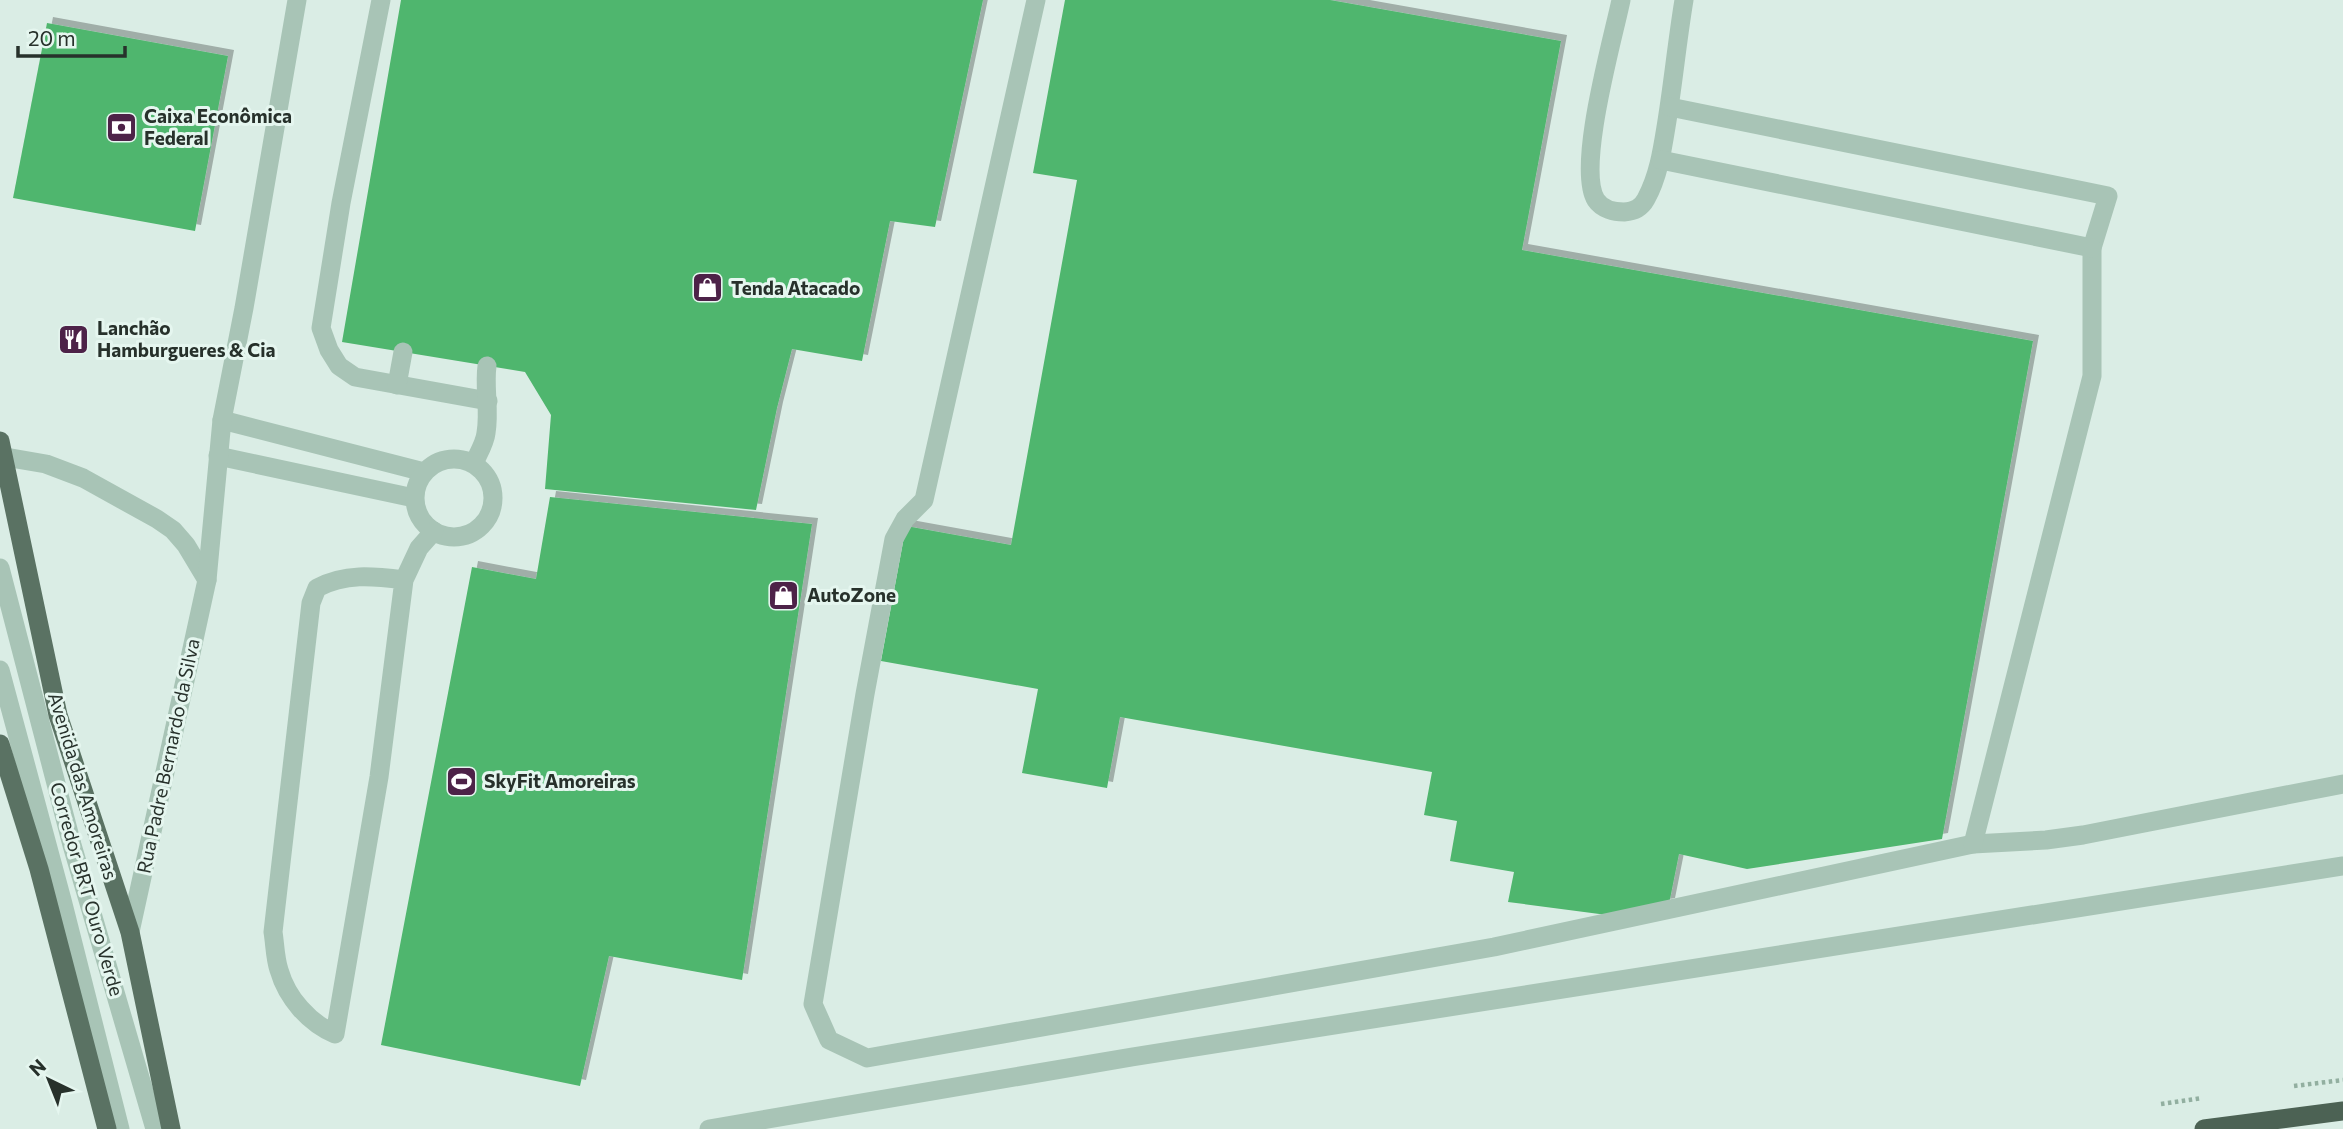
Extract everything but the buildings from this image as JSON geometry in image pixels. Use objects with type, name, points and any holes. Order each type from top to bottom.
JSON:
[{"type":"highway","points":[[2204,1129],[2343,1111]]},
{"type":"main road","name":"Avenida das Amoreiras","points":[[1,451],[58,715],[130,932],[171,1129]]},
{"type":"main road","points":[[0,744],[39,869],[107,1129]]},
{"type":"street","name":"Rua Padre Bernardo da Silva","points":[[130,932],[207,580],[222,420],[247,295],[297,0]]},
{"type":"street","points":[[381,0],[341,203],[321,328],[329,350],[340,366],[355,377],[488,401]]},
{"type":"street","points":[[1036,0],[924,500],[905,519],[894,539],[813,1004],[829,1040],[867,1058],[1494,947],[1973,844],[2083,835],[2343,784]]},
{"type":"street","points":[[1616,1],[1591,158],[1592,188],[1596,199],[1616,212],[1640,207],[1653,185],[1661,160],[1670,107],[1684,0]]},
{"type":"street","points":[[1670,107],[2108,195],[2092,248],[2092,376],[1973,844]]},
{"type":"street","points":[[1661,160],[2092,248]]},
{"type":"street","points":[[397,385],[403,352]]},
{"type":"street","points":[[474,463],[486,435],[487,366]]},
{"type":"street","points":[[222,420],[424,472]]},
{"type":"street","points":[[1,451],[83,478],[158,519],[173,530],[186,545],[207,580]]},
{"type":"street","points":[[218,456],[414,498]]},
{"type":"street","points":[[447,459],[474,463],[491,484],[491,511],[484,523],[473,532],[460,537],[434,531],[424,523],[414,498],[417,484],[424,472],[435,463],[447,459]]},
{"type":"street","points":[[404,580],[380,577],[336,578],[317,588],[312,603],[273,932],[279,971],[292,998],[311,1021],[335,1034],[379,777],[404,580],[419,548],[434,531]]},
{"type":"street","name":"Corredor BRT Ouro Verde","points":[[0,568],[72,845],[155,1129]]},
{"type":"street","name":"Corredor BRT Ouro Verde","points":[[0,670],[120,1129]]},
{"type":"street","points":[[709,1129],[1132,1057],[2343,866]]},
{"type":"place","name":"Caixa Econômica Federal","points":[[121,127]]},
{"type":"place","name":"Tenda Atacado","points":[[708,288]]},
{"type":"place","name":"Lanchão Hamburgueres & Cia","points":[[74,339]]},
{"type":"place","name":"AutoZone","points":[[784,595]]},
{"type":"place","name":"SkyFit Amoreiras","points":[[461,781]]}]
